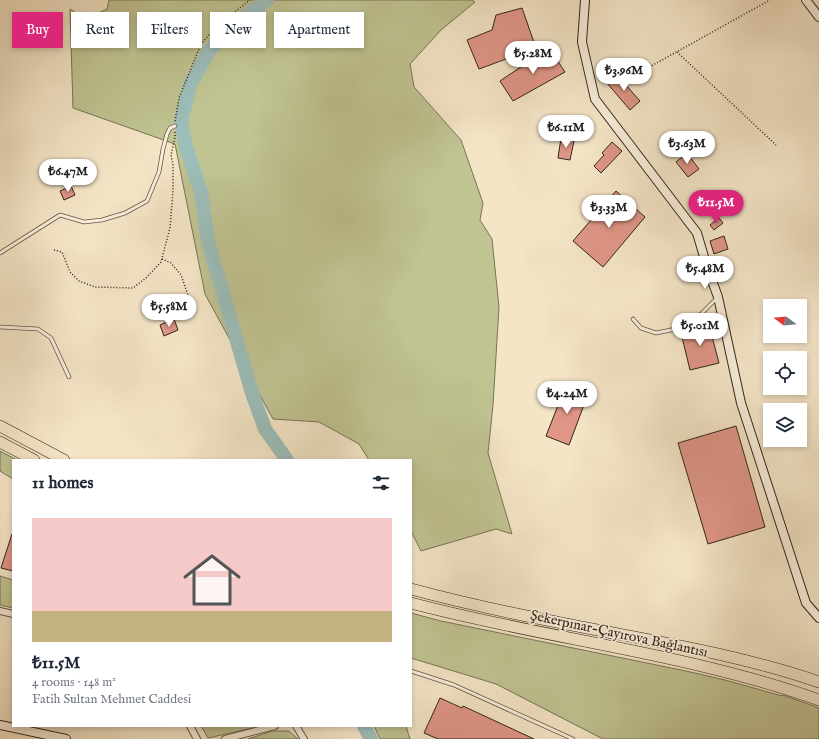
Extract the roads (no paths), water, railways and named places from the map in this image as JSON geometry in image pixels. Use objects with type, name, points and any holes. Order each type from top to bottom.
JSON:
[{"type":"highway","points":[[0,426],[62,459]]},
{"type":"highway","points":[[0,442],[32,459]]},
{"type":"highway","name":"Şekerpınar-Çayırova Bağlantısı","points":[[412,589],[513,613],[695,649],[780,670],[819,682]]},
{"type":"highway","name":"Şekerpınar-Çayırova Bağlantısı","points":[[412,603],[435,610],[676,660],[781,687],[819,700]]},
{"type":"street","points":[[585,0],[582,42],[595,99],[697,233],[718,297],[741,403],[806,603],[819,618]]},
{"type":"street","points":[[806,0],[819,17]]},
{"type":"street","points":[[0,611],[12,614]]},
{"type":"street","points":[[0,725],[66,739]]},
{"type":"street","points":[[191,727],[197,739]]},
{"type":"street","points":[[225,739],[271,727]]},
{"type":"street","points":[[297,727],[304,739]]},
{"type":"lane","points":[[0,253],[60,215],[84,222],[102,220],[125,213],[146,201],[159,172],[167,134],[170,128],[175,126]]},
{"type":"lane","points":[[633,319],[641,328],[656,334],[676,328],[701,314],[718,297]]},
{"type":"lane","points":[[0,327],[38,329],[51,338],[69,377]]},
{"type":"lane","points":[[412,671],[454,685],[573,739]]},
{"type":"waterway","points":[[267,0],[230,28],[209,51],[190,85],[181,121],[186,147],[201,192],[208,242],[252,393],[265,429],[286,459]]},
{"type":"waterway","points":[[365,727],[371,739]]}]
